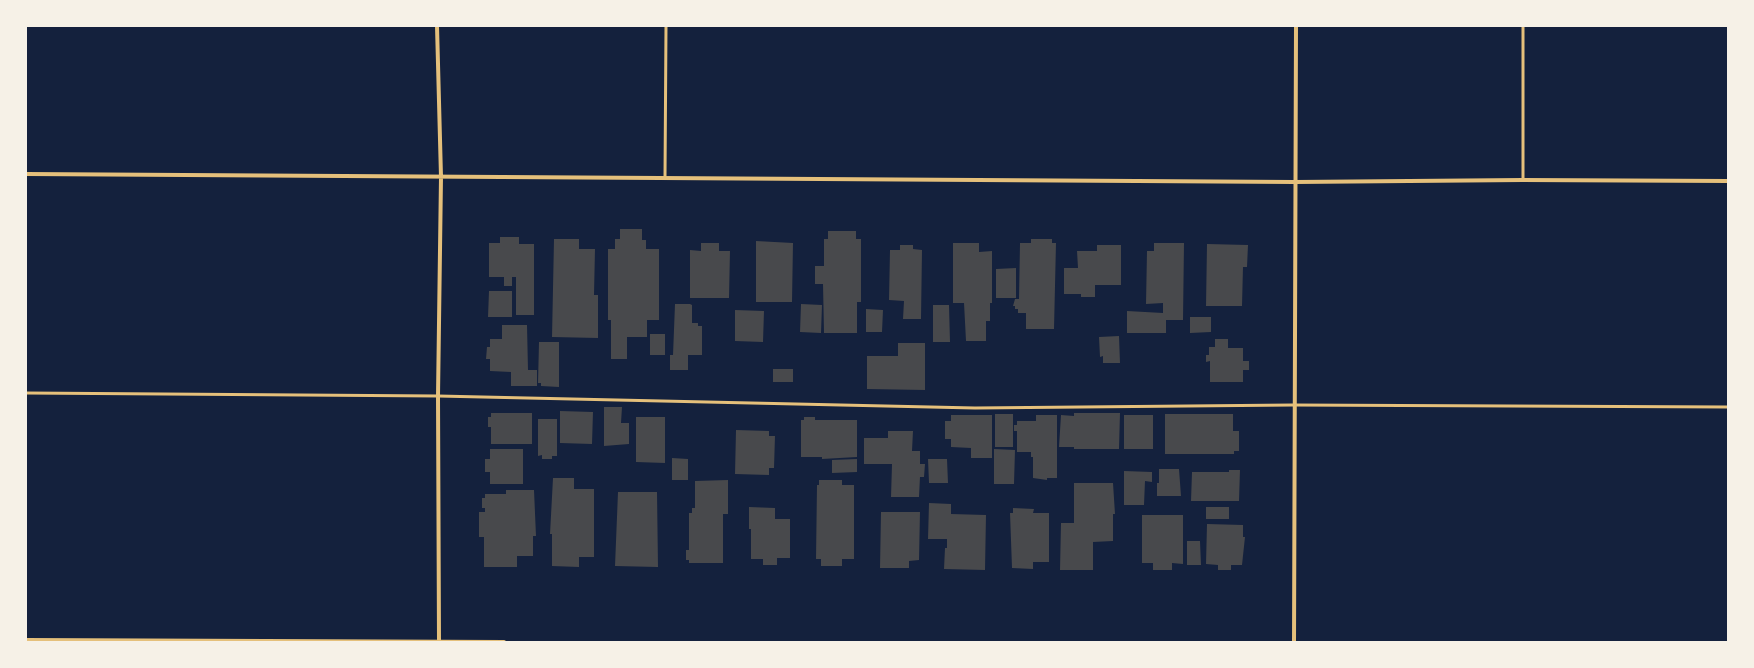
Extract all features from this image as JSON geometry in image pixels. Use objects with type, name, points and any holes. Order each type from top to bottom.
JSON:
[{"type":"street","points":[[437,26],[441,177],[438,396],[439,642]]},
{"type":"street","points":[[1294,642],[1293,405],[1296,26]]},
{"type":"street","points":[[26,174],[1295,182],[1523,180],[1728,181]]},
{"type":"street","points":[[26,640],[504,642]]},
{"type":"lane","points":[[665,177],[666,26]]},
{"type":"lane","points":[[1523,26],[1523,180]]},
{"type":"lane","points":[[26,393],[438,396],[975,408],[1293,405],[1728,407]]},
{"type":"building","points":[[620,229],[642,229],[642,240],[646,240],[646,249],[659,249],[659,320],[647,320],[647,337],[627,337],[627,359],[611,359],[611,320],[608,320],[608,249],[615,249],[615,239],[620,239]]},
{"type":"building","points":[[828,231],[856,231],[856,239],[861,239],[861,302],[857,302],[857,333],[824,333],[823,284],[815,284],[815,266],[824,266],[824,239],[828,239]]},
{"type":"building","points":[[500,237],[519,237],[519,244],[534,244],[534,315],[516,315],[516,277],[512,277],[512,286],[504,286],[504,277],[489,277],[489,243],[500,243]]},
{"type":"building","points":[[554,239],[579,239],[579,249],[595,249],[594,295],[598,295],[598,338],[552,337]]},
{"type":"building","points":[[1031,239],[1052,239],[1052,243],[1056,243],[1054,329],[1026,329],[1026,313],[1018,313],[1018,309],[1015,309],[1015,306],[1013,306],[1015,299],[1019,299],[1020,243],[1031,243]]},
{"type":"building","points":[[756,241],[793,243],[792,302],[756,302]]},
{"type":"building","points":[[701,243],[719,243],[719,251],[730,251],[729,298],[690,298],[690,250],[701,251]]},
{"type":"building","points":[[953,243],[979,243],[979,252],[992,251],[992,303],[990,303],[990,321],[986,321],[986,341],[966,341],[964,303],[953,303]]},
{"type":"building","points":[[1154,243],[1184,243],[1183,320],[1166,320],[1166,333],[1127,333],[1127,311],[1163,313],[1163,303],[1146,304],[1147,251],[1154,251]]},
{"type":"building","points":[[1207,244],[1248,245],[1247,267],[1243,267],[1242,306],[1206,306]]},
{"type":"building","points":[[900,245],[913,245],[913,249],[922,250],[921,319],[903,319],[904,301],[889,300],[890,250],[900,250]]},
{"type":"building","points":[[1097,245],[1121,245],[1121,285],[1095,285],[1095,297],[1081,297],[1081,294],[1064,294],[1064,268],[1078,268],[1077,251],[1097,251]]},
{"type":"building","points":[[1016,268],[1016,298],[996,298],[996,269]]},
{"type":"building","points":[[489,291],[512,291],[512,317],[488,317]]},
{"type":"building","points":[[675,304],[692,305],[692,323],[698,323],[698,326],[702,326],[702,355],[688,355],[688,370],[670,370],[670,355],[673,355]]},
{"type":"building","points":[[801,304],[822,305],[821,333],[800,332]]},
{"type":"building","points":[[933,305],[949,305],[950,342],[933,342]]},
{"type":"building","points":[[866,309],[883,310],[882,332],[866,332]]},
{"type":"building","points":[[735,310],[764,311],[763,342],[735,341]]},
{"type":"building","points":[[1190,317],[1211,317],[1211,332],[1190,333]]},
{"type":"building","points":[[502,325],[527,325],[528,370],[537,370],[537,386],[511,386],[511,372],[490,371],[490,359],[486,359],[487,347],[490,347],[490,339],[502,339]]},
{"type":"building","points":[[650,334],[665,334],[665,355],[650,355]]},
{"type":"building","points":[[1119,336],[1120,363],[1103,363],[1103,356],[1100,357],[1099,337]]},
{"type":"building","points":[[1215,339],[1228,339],[1228,348],[1243,348],[1243,361],[1249,361],[1249,370],[1243,370],[1243,382],[1210,382],[1210,361],[1206,362],[1206,355],[1209,355],[1209,347],[1215,347]]},
{"type":"building","points":[[539,342],[559,342],[559,387],[541,386],[541,383],[538,383]]},
{"type":"building","points":[[898,343],[925,343],[925,390],[867,389],[867,356],[898,356]]},
{"type":"building","points":[[773,369],[793,369],[793,382],[773,382]]},
{"type":"building","points":[[604,407],[622,407],[621,423],[629,423],[629,444],[604,446]]},
{"type":"building","points":[[560,411],[593,412],[592,444],[560,443]]},
{"type":"building","points":[[491,413],[532,413],[532,444],[491,444],[491,427],[488,427],[488,417],[491,417]]},
{"type":"building","points":[[1074,413],[1120,413],[1119,449],[1074,449],[1074,447],[1059,447],[1061,415],[1074,416]]},
{"type":"building","points":[[995,414],[1013,414],[1013,447],[995,447]]},
{"type":"building","points":[[1165,414],[1233,414],[1233,431],[1239,431],[1239,451],[1234,451],[1234,454],[1165,454]]},
{"type":"building","points":[[951,415],[992,415],[992,458],[971,458],[971,448],[951,447],[951,439],[945,439],[945,421],[951,421]]},
{"type":"building","points":[[1036,415],[1057,415],[1057,478],[1047,478],[1047,480],[1033,478],[1033,457],[1031,457],[1031,452],[1017,452],[1017,431],[1014,431],[1014,425],[1017,425],[1017,421],[1036,421]]},
{"type":"building","points":[[1124,415],[1153,415],[1153,449],[1124,449]]},
{"type":"building","points":[[636,417],[665,417],[665,463],[636,462]]},
{"type":"building","points":[[804,417],[815,417],[815,420],[857,420],[857,457],[822,459],[822,457],[801,457],[801,420],[804,420]]},
{"type":"building","points":[[538,419],[557,419],[557,456],[552,456],[552,459],[542,459],[542,455],[538,456]]},
{"type":"building","points":[[736,430],[769,431],[769,436],[775,436],[774,468],[769,468],[769,475],[735,474]]},
{"type":"building","points":[[888,431],[913,431],[912,451],[920,451],[920,464],[925,464],[924,477],[920,477],[919,497],[891,497],[892,464],[864,464],[864,438],[888,438]]},
{"type":"building","points":[[490,449],[523,449],[523,484],[490,484],[490,472],[485,472],[485,459],[490,459]]},
{"type":"building","points":[[994,449],[1015,450],[1014,484],[994,484]]},
{"type":"building","points":[[672,458],[688,459],[688,480],[672,480]]},
{"type":"building","points":[[857,459],[857,472],[832,473],[832,460]]},
{"type":"building","points":[[928,459],[947,459],[948,483],[929,483]]},
{"type":"building","points":[[1159,469],[1179,469],[1181,496],[1157,496]]},
{"type":"building","points":[[1229,470],[1240,470],[1239,501],[1191,501],[1192,472],[1229,472]]},
{"type":"building","points":[[1124,471],[1152,472],[1152,482],[1145,481],[1144,505],[1124,505]]},
{"type":"building","points":[[553,478],[574,478],[574,489],[594,489],[594,557],[579,557],[579,567],[552,566],[552,534],[550,534]]},
{"type":"building","points":[[728,480],[728,514],[723,514],[723,563],[689,563],[689,560],[686,560],[686,550],[689,550],[689,513],[692,513],[692,508],[695,508],[695,481]]},
{"type":"building","points":[[819,480],[842,480],[842,485],[854,485],[854,559],[842,559],[842,566],[821,566],[821,559],[816,559],[817,485],[819,485]]},
{"type":"building","points":[[1074,483],[1113,483],[1115,514],[1113,514],[1113,541],[1093,542],[1093,570],[1060,570],[1061,523],[1074,523]]},
{"type":"building","points":[[506,490],[534,490],[536,536],[533,536],[533,556],[517,556],[517,567],[484,567],[484,537],[479,537],[479,512],[485,512],[485,508],[482,508],[482,498],[485,498],[485,494],[506,494]]},
{"type":"building","points":[[618,492],[657,492],[658,567],[615,566]]},
{"type":"building","points":[[929,503],[951,504],[951,514],[986,515],[985,570],[944,569],[947,539],[928,539]]},
{"type":"building","points":[[749,507],[775,508],[775,519],[790,519],[790,558],[777,558],[777,565],[763,565],[763,559],[751,559]]},
{"type":"building","points":[[1206,507],[1229,507],[1229,519],[1206,519]]},
{"type":"building","points":[[1013,508],[1034,509],[1033,513],[1049,513],[1049,562],[1033,562],[1033,569],[1012,568],[1010,513],[1013,513]]},
{"type":"building","points":[[881,512],[920,512],[919,560],[909,561],[909,568],[880,568]]},
{"type":"building","points":[[1142,515],[1183,515],[1183,564],[1172,563],[1172,570],[1153,570],[1153,563],[1142,563]]},
{"type":"building","points":[[1207,524],[1243,525],[1243,537],[1245,537],[1242,565],[1231,565],[1231,570],[1218,570],[1218,565],[1206,564]]},
{"type":"building","points":[[1187,541],[1200,541],[1201,565],[1187,565]]}]
